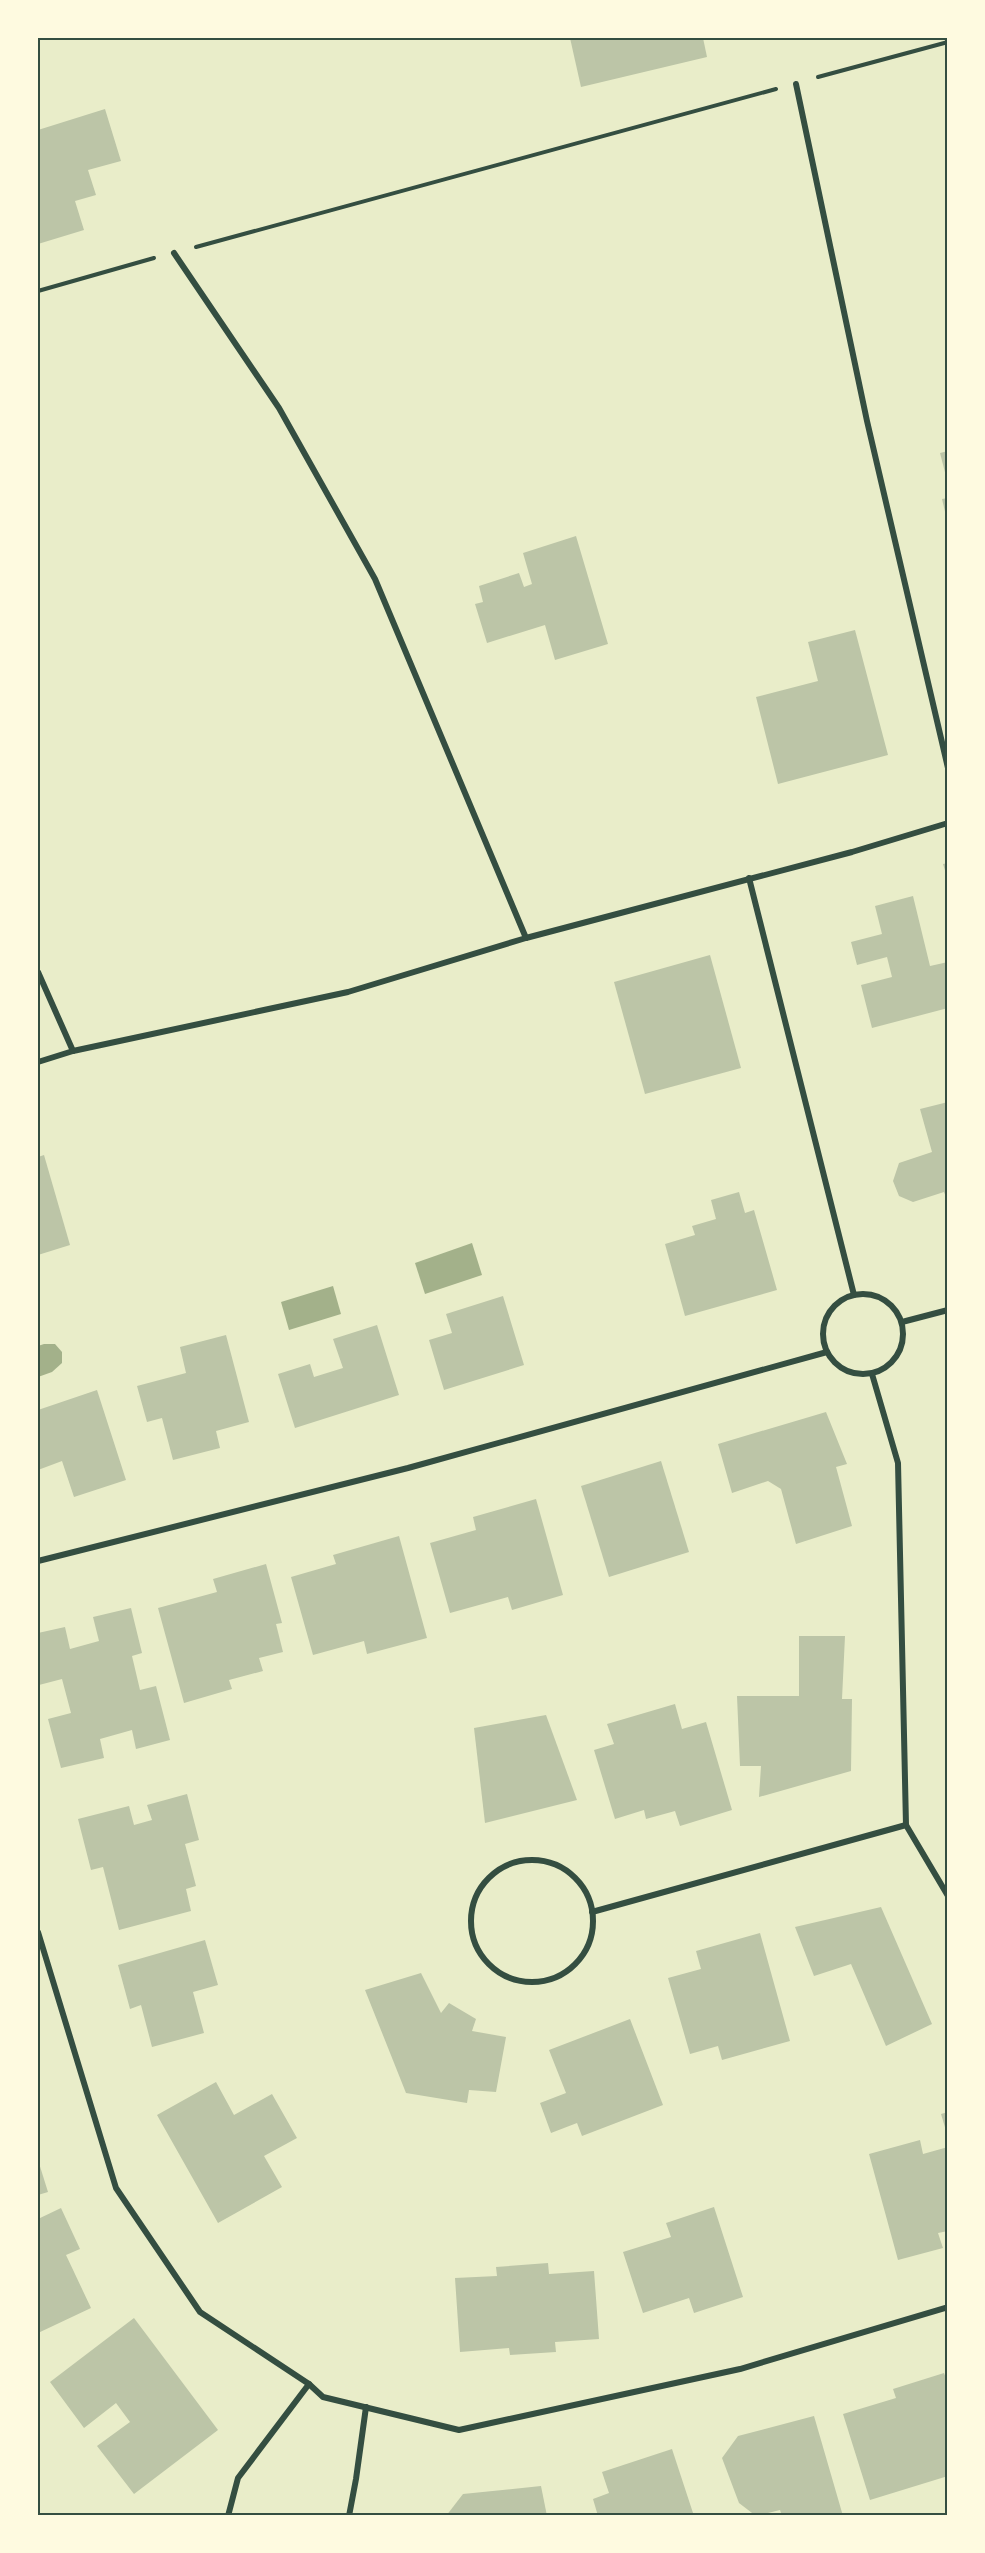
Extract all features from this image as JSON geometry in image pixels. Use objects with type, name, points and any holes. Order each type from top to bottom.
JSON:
[{"type":"street","points":[[796,84],[867,421],[948,768]]},
{"type":"street","points":[[174,253],[279,408],[375,579],[526,938]]},
{"type":"street","points":[[38,1062],[73,1051],[348,992],[526,938],[852,852],[948,823]]},
{"type":"street","points":[[749,878],[854,1295]]},
{"type":"street","points":[[38,972],[73,1051]]},
{"type":"street","points":[[854,1295],[873,1295],[888,1302],[902,1322],[904,1336],[901,1350],[891,1364],[872,1374],[858,1375],[845,1370],[834,1362],[827,1352],[823,1338],[829,1313],[838,1303],[854,1295]]},
{"type":"street","points":[[902,1322],[948,1310]]},
{"type":"street","points":[[38,1561],[408,1468],[827,1352]]},
{"type":"street","points":[[872,1374],[898,1462],[906,1825],[948,1896]]},
{"type":"street","points":[[592,1912],[906,1825]]},
{"type":"street","points":[[544,1860],[565,1868],[578,1880],[590,1898],[592,1912],[594,1922],[590,1943],[579,1961],[567,1971],[548,1981],[527,1982],[507,1977],[489,1965],[478,1950],[472,1930],[472,1906],[481,1886],[496,1871],[515,1862],[544,1860]]},
{"type":"street","points":[[38,1932],[116,2188],[200,2312],[309,2384],[323,2397],[459,2430],[740,2369],[948,2307]]},
{"type":"street","points":[[228,2516],[238,2478],[309,2384]]},
{"type":"street","points":[[349,2516],[366,2407]]},
{"type":"path","points":[[38,291],[948,42]]},
{"type":"shaded area","points":[[472,1243],[482,1275],[425,1294],[415,1263]]},
{"type":"shaded area","points":[[333,1286],[341,1314],[289,1330],[281,1302]]},
{"type":"shaded area","points":[[55,1344],[62,1352],[62,1363],[52,1372],[38,1377],[38,1346]]},
{"type":"building","points":[[570,38],[703,38],[707,57],[581,87]]},
{"type":"building","points":[[105,109],[121,161],[88,170],[96,195],[75,201],[84,230],[38,244],[38,130]]},
{"type":"building","points":[[948,451],[948,480],[947,480],[940,453]]},
{"type":"building","points":[[948,498],[948,519],[947,520],[942,499]]},
{"type":"building","points":[[576,536],[608,644],[555,660],[545,625],[487,643],[475,604],[483,602],[479,586],[519,573],[524,587],[532,584],[523,553]]},
{"type":"building","points":[[855,630],[888,755],[778,784],[756,697],[818,681],[808,642]]},
{"type":"building","points":[[948,863],[948,877],[947,877],[943,864]]},
{"type":"building","points":[[913,896],[930,966],[948,962],[948,1008],[872,1028],[861,985],[892,977],[887,957],[857,965],[851,942],[882,934],[875,906]]},
{"type":"building","points":[[710,955],[741,1068],[645,1094],[614,982]]},
{"type":"building","points":[[948,1102],[948,1202],[944,1192],[913,1202],[899,1196],[893,1181],[899,1163],[932,1152],[920,1109]]},
{"type":"building","points":[[44,1155],[70,1245],[38,1255],[38,1157]]},
{"type":"building","points":[[739,1192],[745,1213],[754,1210],[777,1290],[685,1316],[665,1244],[695,1235],[692,1226],[716,1219],[711,1200]]},
{"type":"building","points":[[503,1296],[524,1365],[444,1390],[429,1340],[452,1333],[446,1314]]},
{"type":"building","points":[[377,1325],[399,1395],[295,1428],[278,1374],[310,1364],[314,1377],[343,1368],[333,1339]]},
{"type":"building","points":[[226,1335],[249,1422],[216,1431],[220,1448],[173,1460],[162,1418],[147,1422],[137,1386],[186,1373],[180,1347]]},
{"type":"building","points":[[97,1390],[126,1480],[74,1497],[62,1461],[38,1470],[38,1410]]},
{"type":"building","points":[[826,1412],[847,1464],[836,1467],[852,1526],[796,1544],[781,1489],[768,1481],[732,1493],[718,1444]]},
{"type":"building","points":[[661,1461],[689,1552],[609,1577],[581,1486]]},
{"type":"building","points":[[536,1499],[563,1595],[512,1610],[508,1597],[450,1613],[430,1543],[476,1530],[473,1517]]},
{"type":"building","points":[[399,1536],[427,1638],[367,1654],[364,1641],[313,1655],[291,1577],[336,1564],[333,1555]]},
{"type":"building","points":[[266,1564],[282,1623],[276,1624],[283,1652],[259,1658],[263,1671],[229,1680],[232,1689],[184,1703],[158,1608],[217,1592],[213,1579]]},
{"type":"building","points":[[131,1608],[142,1653],[132,1656],[140,1690],[156,1686],[170,1740],[136,1749],[132,1730],[100,1739],[104,1758],[61,1768],[48,1719],[71,1713],[62,1679],[39,1685],[38,1633],[65,1627],[70,1649],[99,1641],[93,1617]]},
{"type":"building","points":[[799,1636],[845,1636],[842,1699],[852,1699],[851,1771],[759,1797],[761,1766],[740,1766],[737,1696],[799,1696]]},
{"type":"building","points":[[675,1704],[682,1729],[706,1722],[732,1810],[680,1826],[675,1811],[646,1819],[644,1810],[615,1819],[594,1750],[614,1744],[607,1724]]},
{"type":"building","points":[[546,1715],[577,1800],[485,1823],[474,1728]]},
{"type":"building","points":[[187,1794],[199,1840],[185,1844],[196,1886],[186,1889],[191,1911],[119,1930],[103,1867],[91,1870],[78,1819],[129,1806],[134,1825],[152,1820],[147,1805]]},
{"type":"building","points":[[881,1907],[932,2024],[886,2046],[851,1964],[814,1976],[795,1927]]},
{"type":"building","points":[[760,1933],[790,2041],[722,2060],[718,2046],[690,2054],[668,1978],[701,1969],[696,1951]]},
{"type":"building","points":[[205,1940],[218,1985],[193,1992],[204,2033],[152,2047],[141,2005],[130,2009],[118,1965]]},
{"type":"building","points":[[421,1973],[441,2013],[449,2003],[476,2019],[472,2031],[506,2037],[496,2092],[469,2090],[467,2103],[406,2093],[365,1990]]},
{"type":"building","points":[[630,2019],[663,2105],[582,2136],[577,2123],[551,2133],[540,2103],[566,2093],[549,2050]]},
{"type":"building","points":[[216,2082],[234,2115],[272,2094],[297,2138],[264,2156],[282,2187],[218,2223],[157,2115]]},
{"type":"building","points":[[948,2112],[948,2133],[947,2134],[941,2114]]},
{"type":"building","points":[[920,2140],[923,2154],[948,2147],[948,2231],[938,2233],[943,2248],[898,2260],[869,2154]]},
{"type":"building","points":[[38,2160],[48,2192],[38,2195]]},
{"type":"building","points":[[714,2207],[743,2297],[694,2313],[689,2298],[643,2313],[623,2252],[671,2237],[666,2223]]},
{"type":"building","points":[[61,2208],[80,2249],[66,2255],[91,2308],[38,2333],[38,2219]]},
{"type":"building","points":[[548,2263],[549,2274],[594,2271],[599,2339],[555,2342],[556,2352],[510,2355],[509,2348],[460,2352],[455,2278],[497,2276],[496,2267]]},
{"type":"building","points":[[134,2318],[218,2430],[134,2494],[97,2446],[130,2422],[116,2403],[84,2428],[50,2382]]},
{"type":"building","points":[[944,2373],[948,2383],[948,2476],[870,2500],[843,2414],[896,2398],[893,2389]]},
{"type":"building","points":[[814,2416],[843,2516],[782,2516],[780,2510],[756,2516],[739,2503],[722,2458],[738,2436]]},
{"type":"building","points":[[672,2449],[694,2516],[598,2516],[593,2499],[609,2493],[602,2472]]},
{"type":"building","points":[[541,2486],[547,2516],[446,2516],[463,2494]]}]
